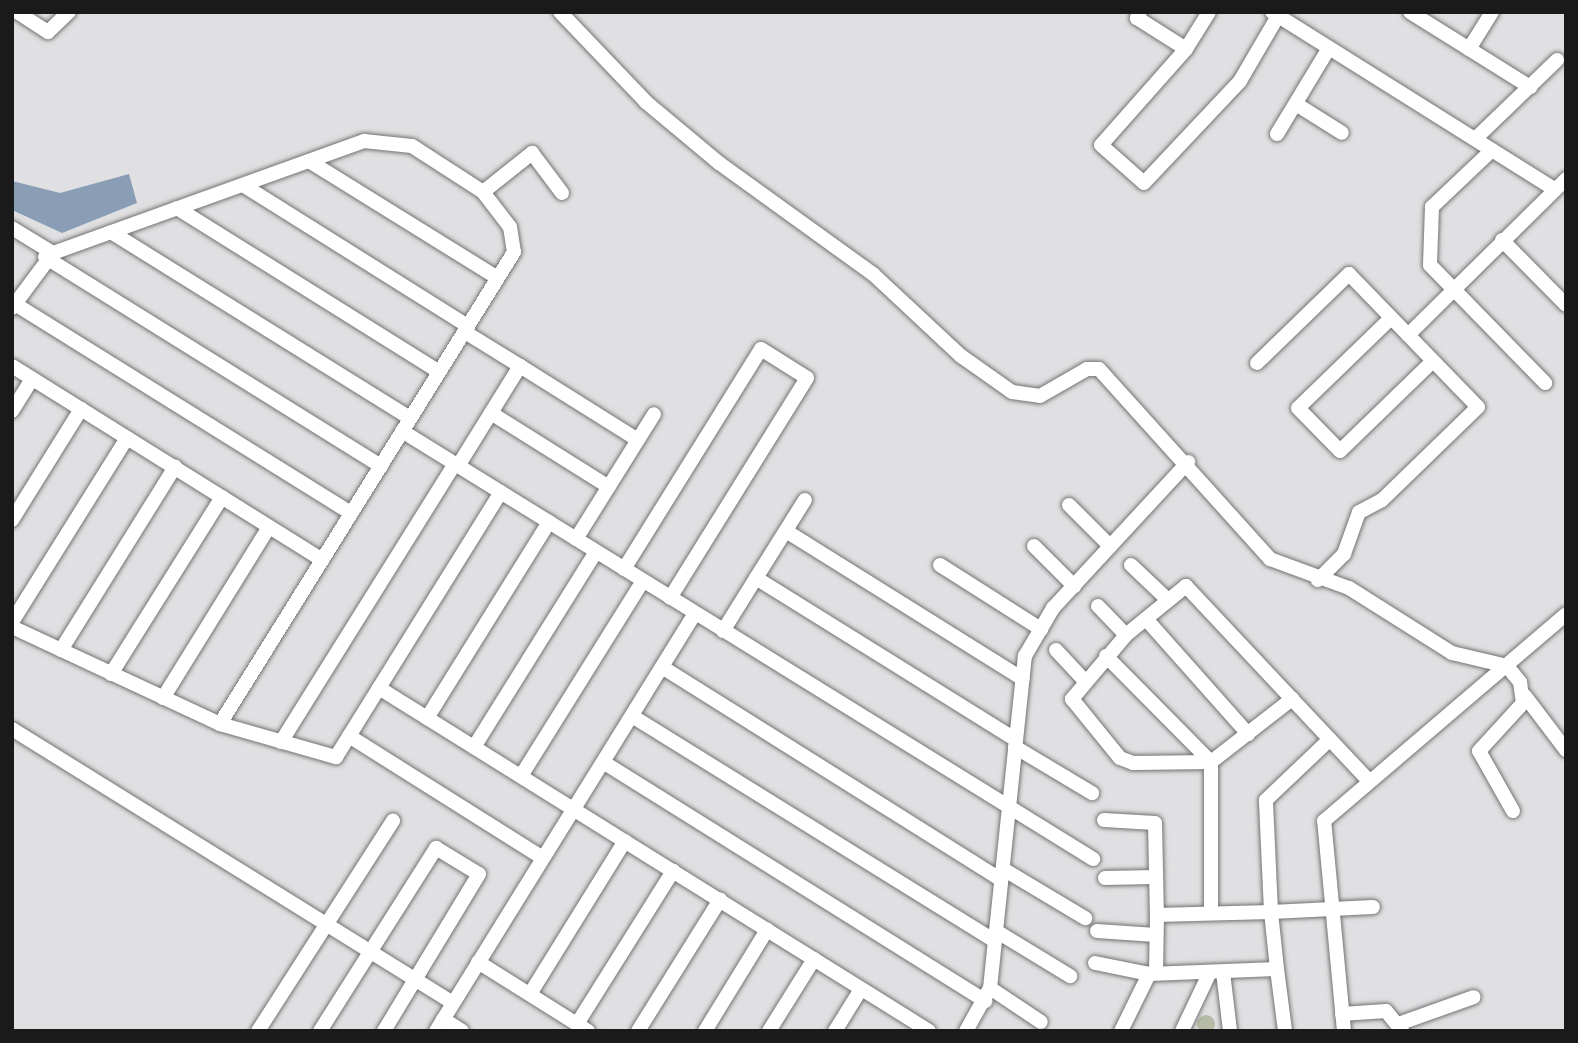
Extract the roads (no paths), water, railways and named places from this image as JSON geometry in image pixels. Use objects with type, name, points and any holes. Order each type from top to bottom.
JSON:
[{"type":"street","points":[[17,12],[48,32],[69,12]]},
{"type":"street","points":[[560,12],[646,102],[719,163],[873,274],[961,356],[1025,396],[1040,396],[1087,369],[1099,369],[1188,462],[1270,559],[1365,597],[1452,653],[1507,666],[1525,696],[1566,750]]},
{"type":"street","points":[[1140,12],[1137,18],[1186,49]]},
{"type":"street","points":[[1209,12],[1186,49],[1101,145],[1144,183],[1240,81],[1275,14],[1555,189]]},
{"type":"street","points":[[1469,49],[1492,12]]},
{"type":"street","points":[[1416,14],[1530,87]]},
{"type":"street","points":[[1278,134],[1329,48]]},
{"type":"street","points":[[1475,139],[1557,60]]},
{"type":"street","points":[[1296,104],[1342,133]]},
{"type":"street","points":[[220,724],[514,252],[510,227],[483,192],[412,146],[364,141],[48,255],[14,306],[351,513]]},
{"type":"street","points":[[1492,150],[1432,207],[1430,265],[1545,383]]},
{"type":"street","points":[[483,192],[532,153],[562,193]]},
{"type":"street","points":[[309,161],[498,278]]},
{"type":"street","points":[[1408,335],[1566,178]]},
{"type":"street","points":[[243,185],[638,440]]},
{"type":"street","points":[[177,208],[439,372]]},
{"type":"street","points":[[12,228],[48,255],[381,466]]},
{"type":"street","points":[[111,232],[406,425],[457,465],[1093,859]]},
{"type":"street","points":[[1502,240],[1566,305]]},
{"type":"street","points":[[1257,363],[1349,274],[1478,407],[1382,500],[1359,512],[1344,554],[1318,580]]},
{"type":"street","points":[[1391,318],[1298,408],[1340,451],[1433,361]]},
{"type":"street","points":[[624,569],[761,349],[807,378],[670,598]]},
{"type":"street","points":[[12,366],[322,560]]},
{"type":"street","points":[[281,742],[520,366]]},
{"type":"street","points":[[12,411],[32,379]]},
{"type":"street","points":[[12,520],[81,409]]},
{"type":"street","points":[[491,413],[609,487]]},
{"type":"street","points":[[576,539],[654,414]]},
{"type":"street","points":[[127,438],[12,625],[220,724],[335,757],[501,492]]},
{"type":"street","points":[[966,1031],[987,995],[1025,656],[1041,629],[1074,586],[1188,462]]},
{"type":"street","points":[[61,650],[175,467]]},
{"type":"street","points":[[111,674],[222,497]]},
{"type":"street","points":[[723,631],[805,499]]},
{"type":"street","points":[[1069,505],[1111,546]]},
{"type":"street","points":[[427,718],[549,522]]},
{"type":"street","points":[[163,698],[269,527]]},
{"type":"street","points":[[786,531],[1023,679]]},
{"type":"street","points":[[1034,545],[1074,586]]},
{"type":"street","points":[[474,747],[596,552]]},
{"type":"street","points":[[940,565],[1041,629]]},
{"type":"street","points":[[1132,565],[1168,600]]},
{"type":"street","points":[[756,578],[1092,793]]},
{"type":"street","points":[[521,776],[643,581]]},
{"type":"street","points":[[1292,699],[1211,762],[1119,758],[1072,699],[1083,679],[1126,635],[1186,586],[1200,594],[1292,699],[1368,780]]},
{"type":"street","points":[[1098,606],[1126,635]]},
{"type":"street","points":[[462,1031],[439,1025],[695,614]]},
{"type":"street","points":[[1344,1031],[1328,908],[1324,821],[1368,780],[1566,614]]},
{"type":"street","points":[[1146,619],[1248,734]]},
{"type":"street","points":[[1056,650],[1083,679]]},
{"type":"street","points":[[1106,656],[1211,762],[1211,912]]},
{"type":"street","points":[[662,667],[1002,875],[1085,918]]},
{"type":"street","points":[[379,688],[929,1031]]},
{"type":"street","points":[[1514,811],[1479,751],[1525,696]]},
{"type":"street","points":[[632,716],[995,936],[1070,976]]},
{"type":"street","points":[[12,729],[453,1003]]},
{"type":"street","points":[[349,736],[543,858]]},
{"type":"street","points":[[1284,1031],[1271,912],[1266,800],[1330,739]]},
{"type":"street","points":[[603,762],[987,995],[1041,1023]]},
{"type":"street","points":[[1104,820],[1155,823],[1154,877],[1157,915],[1152,973],[1121,1031]]},
{"type":"street","points":[[258,1031],[393,821]]},
{"type":"street","points":[[530,994],[625,841]]},
{"type":"street","points":[[320,1031],[436,848],[479,874],[384,1031]]},
{"type":"street","points":[[478,962],[583,1027],[673,871]]},
{"type":"street","points":[[1105,878],[1154,877]]},
{"type":"street","points":[[638,1031],[720,900]]},
{"type":"street","points":[[1157,915],[1373,907]]},
{"type":"street","points":[[705,1031],[767,930]]},
{"type":"street","points":[[1097,931],[1156,934]]},
{"type":"street","points":[[769,1031],[814,959]]},
{"type":"street","points":[[1095,962],[1152,973],[1277,969]]},
{"type":"street","points":[[1182,1031],[1216,972]]},
{"type":"street","points":[[1216,972],[1230,1031]]},
{"type":"street","points":[[835,1031],[861,989]]},
{"type":"street","points":[[1342,1014],[1387,1011],[1402,1027],[1474,997]]},
{"type":"water","points":[[129,174],[137,203],[62,233],[12,210],[12,181],[60,193]]}]
